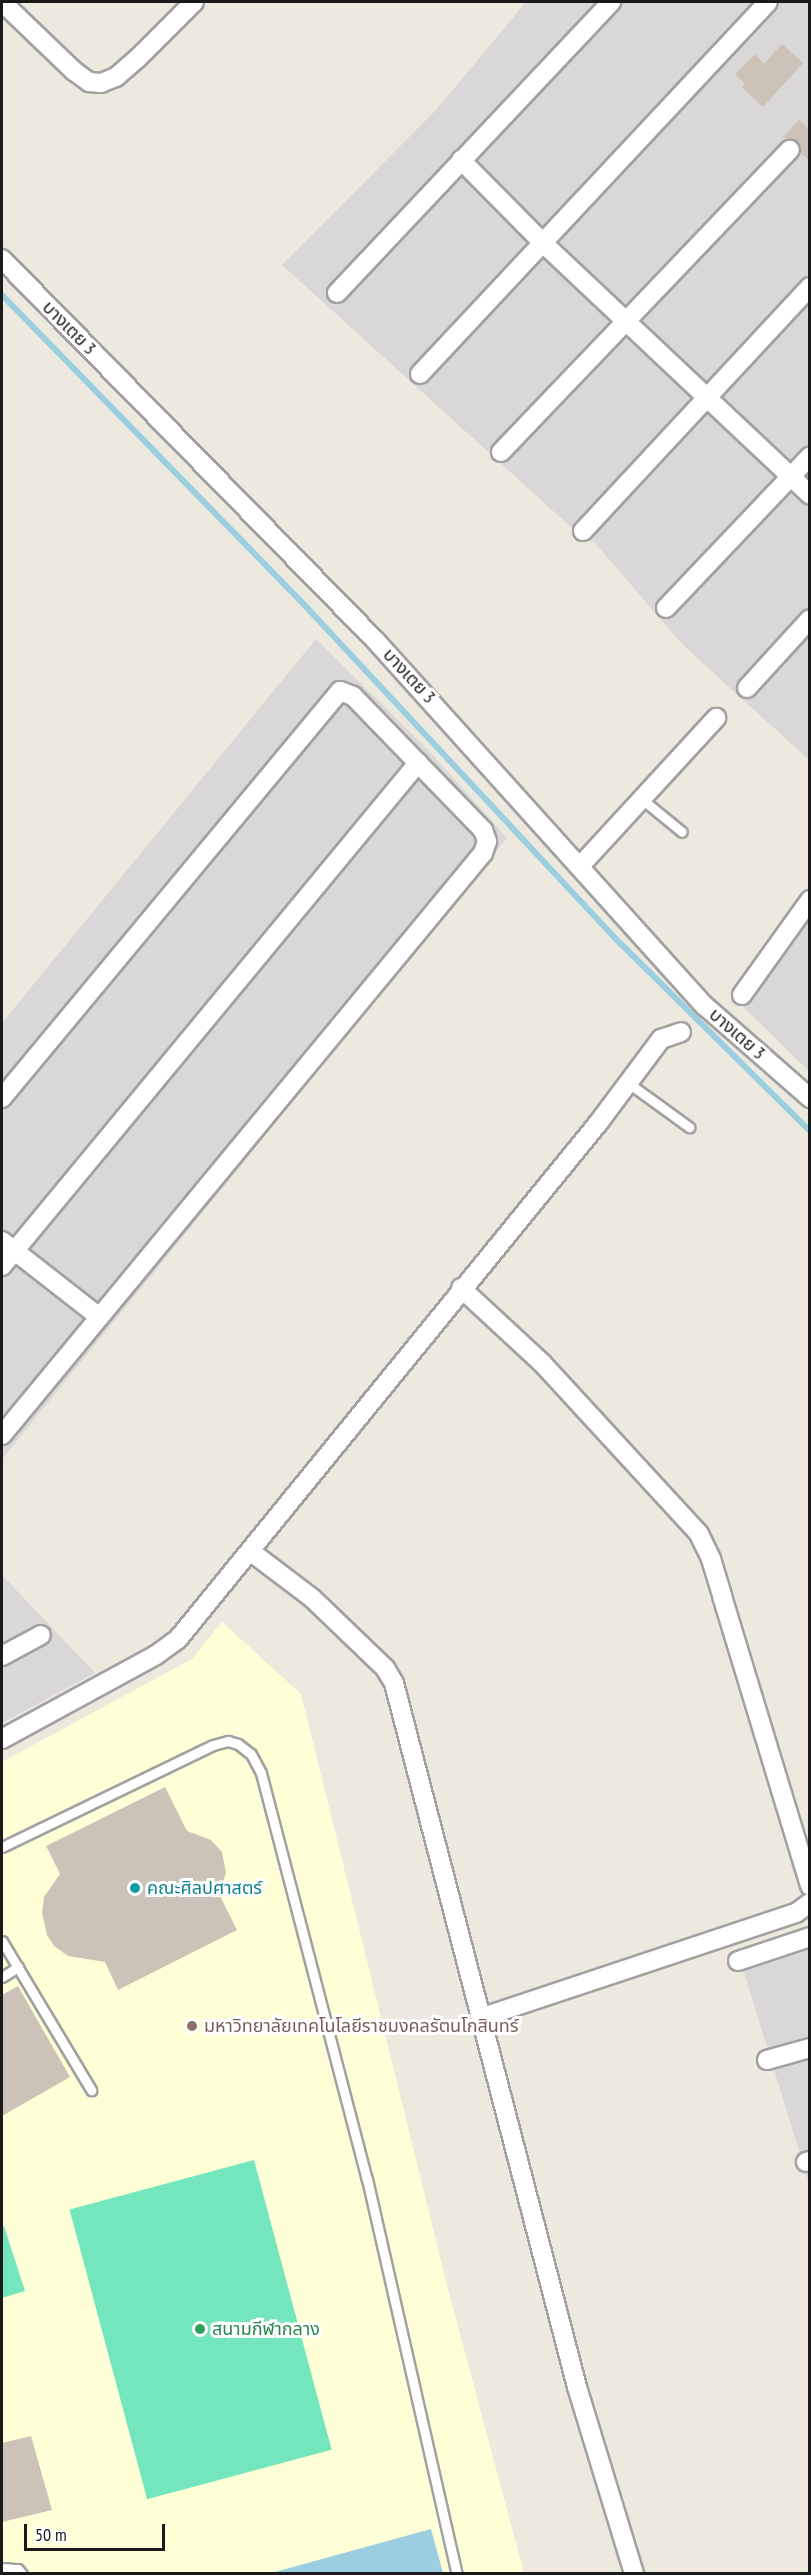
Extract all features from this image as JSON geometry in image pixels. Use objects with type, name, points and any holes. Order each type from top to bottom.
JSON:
[{"type":"street","points":[[2,2],[74,71],[89,82],[101,83],[116,77],[138,58],[194,2]]},
{"type":"street","points":[[337,293],[611,2]]},
{"type":"street","points":[[420,374],[768,2]]},
{"type":"street","points":[[501,452],[790,150]]},
{"type":"street","points":[[461,160],[543,243],[810,495]]},
{"type":"street","name":"บางเตย 3","points":[[2,260],[375,640],[581,865],[705,1006],[810,1098]]},
{"type":"street","points":[[583,531],[810,287]]},
{"type":"street","points":[[666,608],[810,456]]},
{"type":"street","points":[[747,688],[810,619]]},
{"type":"street","points":[[2,1098],[340,691],[353,696],[483,830],[487,841],[483,853],[98,1316],[2,1435]]},
{"type":"street","points":[[581,865],[716,718]]},
{"type":"street","points":[[2,1266],[8,1246],[418,763]]},
{"type":"street","points":[[742,994],[810,900]]},
{"type":"street","points":[[2,1739],[156,1655],[178,1639],[461,1288],[599,1122],[661,1039],[681,1032]]},
{"type":"street","points":[[8,1246],[98,1316]]},
{"type":"street","points":[[461,1288],[542,1364],[699,1534],[720,1587],[803,1846],[810,1886]]},
{"type":"street","points":[[250,1551],[312,1598],[385,1668],[393,1683],[577,2387],[634,2574]]},
{"type":"street","points":[[2,1656],[41,1635]]},
{"type":"street","points":[[480,2018],[796,1913],[810,1902]]},
{"type":"street","points":[[738,1961],[810,1937]]},
{"type":"street","points":[[767,2060],[810,2048]]},
{"type":"lane","points":[[643,800],[682,832]]},
{"type":"lane","points":[[627,1082],[689,1127]]},
{"type":"lane","points":[[2,1847],[213,1745],[228,1741],[238,1744],[251,1754],[261,1773],[368,2180],[457,2574]]},
{"type":"lane","points":[[2,1941],[91,2090]]},
{"type":"lane","points":[[2,1977],[18,1967]]},
{"type":"lane","points":[[2,2568],[18,2569],[22,2574]]},
{"type":"shaded area","points":[[526,2],[809,2],[809,760],[682,644],[594,542],[573,529],[282,265],[436,110]]},
{"type":"shaded area","points":[[316,639],[431,753],[507,838],[2,1459],[2,1023]]},
{"type":"shaded area","points":[[809,887],[809,1071],[731,995]]},
{"type":"shaded area","points":[[2,1575],[95,1673],[2,1723]]},
{"type":"shaded area","name":"มหาวิทยาลัยเทคโนโลยีราชมงคลรัตนโกสินทร์","points":[[222,1622],[301,1694],[448,2289],[524,2573],[2,2574],[2,1762],[192,1659]]},
{"type":"shaded area","points":[[809,1927],[809,2183],[738,1953]]},
{"type":"green space","name":"สนามกีฬากลาง","points":[[254,2160],[332,2450],[147,2499],[70,2209]]},
{"type":"green space","points":[[2,2226],[4,2226],[25,2291],[2,2298]]},
{"type":"water","points":[[431,2529],[443,2573],[271,2573]]},
{"type":"building","points":[[782,44],[803,63],[763,107],[742,87],[745,84],[735,74],[755,54],[764,64]]},
{"type":"building","points":[[799,120],[810,130],[810,162],[801,153],[797,142],[783,137]]},
{"type":"building","name":"คณะศิลปศาสตร์","points":[[165,1787],[187,1831],[211,1840],[222,1852],[226,1873],[219,1894],[237,1930],[118,1990],[105,1962],[68,1956],[54,1946],[47,1935],[42,1913],[44,1897],[60,1874],[46,1846]]},
{"type":"building","points":[[18,1986],[70,2077],[2,2116],[2,1995]]},
{"type":"building","points":[[31,2436],[52,2510],[2,2522],[2,2443]]},
{"type":"waterway","points":[[2,295],[310,611],[621,944],[810,1131]]},
{"type":"place","name":"คณะศิลปศาสตร์","points":[[135,1888]]},
{"type":"place","name":"มหาวิทยาลัยเทคโนโลยีราชมงคลรัตนโกสินทร์","points":[[192,2026]]},
{"type":"place","name":"สนามกีฬากลาง","points":[[200,2329]]}]
